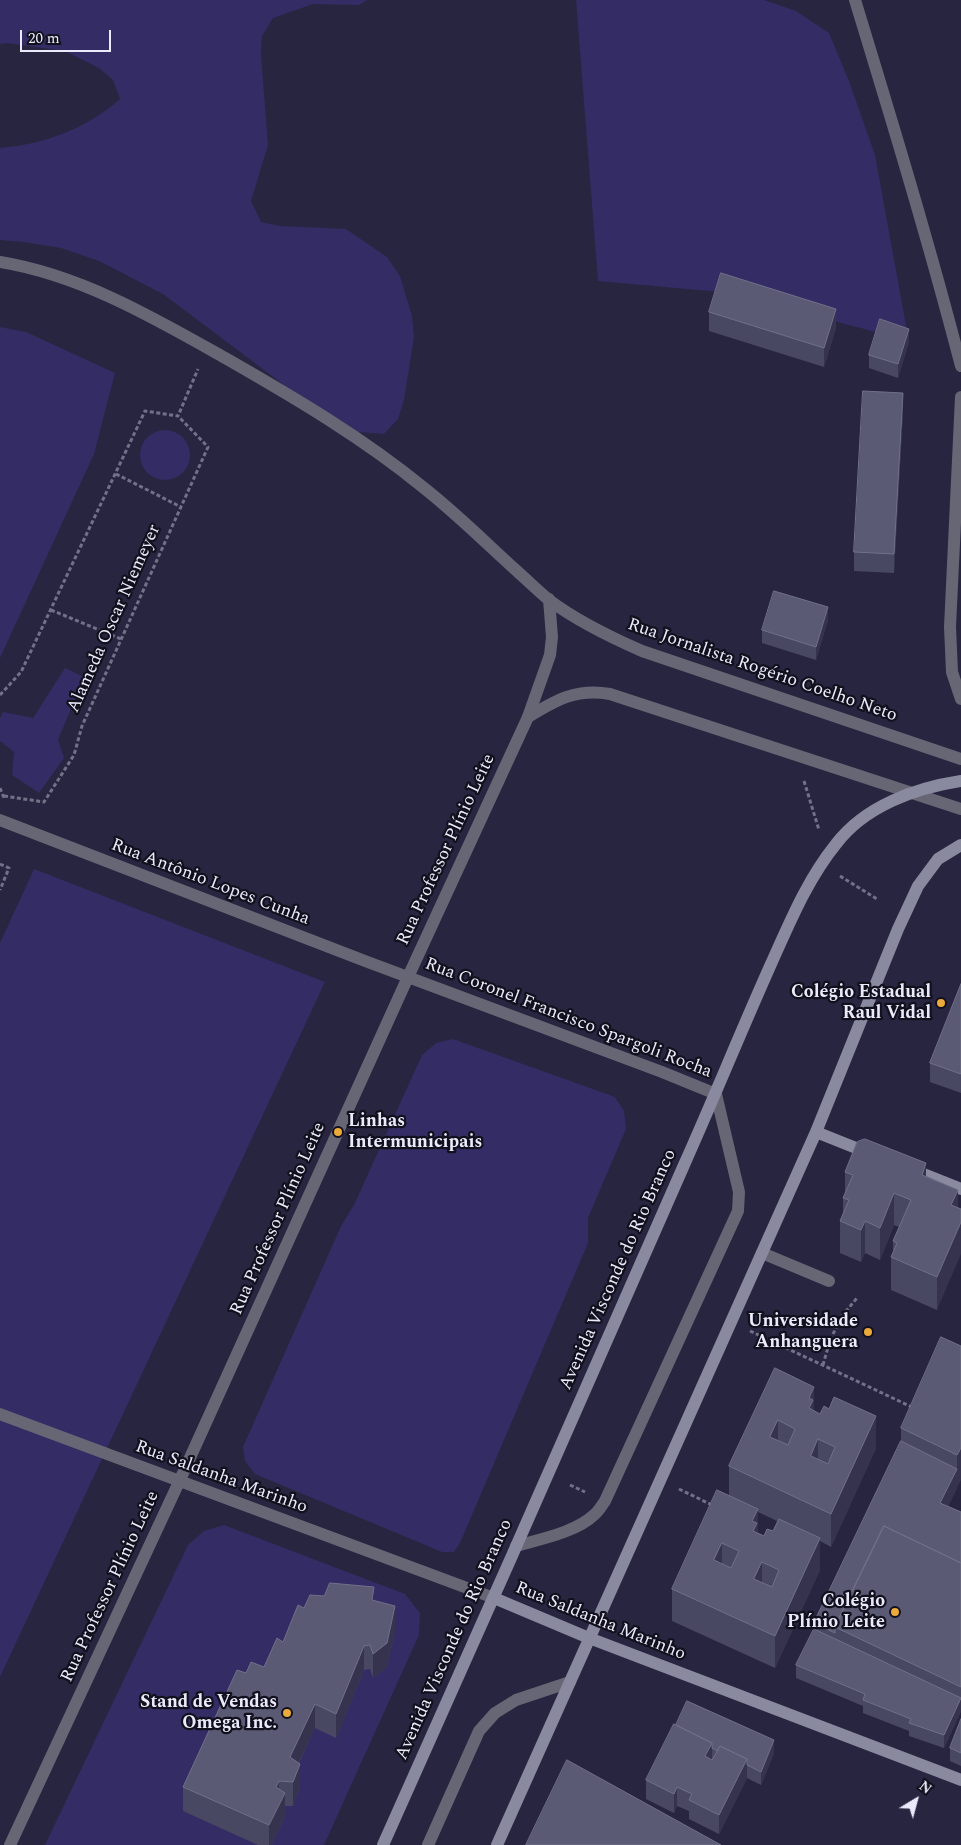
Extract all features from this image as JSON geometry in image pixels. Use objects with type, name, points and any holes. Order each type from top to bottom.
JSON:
[{"type":"main road","name":"Avenida Visconde do Rio Branco","points":[[383,1845],[494,1598],[792,918],[820,865],[850,827],[865,816],[912,792],[961,781]]},
{"type":"main road","points":[[496,1845],[816,1132],[918,886],[938,859],[961,845]]},
{"type":"main road","points":[[816,1132],[879,1157]]},
{"type":"main road","points":[[897,1164],[961,1189]]},
{"type":"main road","name":"Rua Saldanha Marinho","points":[[494,1598],[589,1638],[961,1780]]},
{"type":"street","points":[[855,0],[900,148],[961,366]]},
{"type":"street","name":"Rua Jornalista Rogério Coelho Neto","points":[[0,262],[48,273],[87,288],[141,313],[208,348],[272,385],[375,450],[427,490],[549,599],[604,633],[642,651],[961,759]]},
{"type":"street","points":[[961,397],[950,627],[952,672],[961,699]]},
{"type":"street","name":"Rua Professor Plínio Leite","points":[[10,1845],[179,1482],[528,717],[550,655],[552,637],[549,599]]},
{"type":"street","points":[[528,717],[578,692],[593,691],[610,694],[961,809]]},
{"type":"street","name":"Rua Antônio Lopes Cunha","points":[[0,820],[408,977]]},
{"type":"street","name":"Rua Coronel Francisco Spargoli Rocha","points":[[408,977],[653,1068],[716,1094]]},
{"type":"street","points":[[516,1546],[552,1536],[581,1524],[596,1514],[605,1501],[738,1211],[738,1192],[716,1094]]},
{"type":"street","points":[[762,1253],[829,1281]]},
{"type":"street","name":"Rua Saldanha Marinho","points":[[0,1414],[494,1598]]},
{"type":"street","points":[[428,1845],[479,1731],[495,1713],[516,1700],[570,1682]]},
{"type":"path","points":[[0,695],[21,672],[145,411],[178,416],[208,348]]},
{"type":"path","name":"Alameda Oscar Niemeyer","points":[[4,796],[44,802],[74,755],[82,726],[208,447],[178,416]]},
{"type":"path","points":[[116,474],[181,507]]},
{"type":"path","points":[[51,610],[121,640]]},
{"type":"path","points":[[795,755],[822,837],[820,865]]},
{"type":"path","points":[[0,864],[9,868],[0,890]]},
{"type":"path","points":[[840,876],[877,899]]},
{"type":"path","points":[[823,1365],[830,1340],[842,1316],[857,1298]]},
{"type":"path","points":[[731,1323],[921,1412]]},
{"type":"path","points":[[661,1480],[723,1510]]},
{"type":"shaded area","points":[[0,0],[367,0],[359,5],[313,4],[273,18],[262,36],[261,55],[268,145],[251,201],[261,222],[280,226],[346,229],[387,257],[400,276],[412,316],[414,337],[404,400],[398,419],[384,434],[345,431],[329,423],[280,382],[163,294],[99,261],[61,248],[0,240],[0,148],[49,139],[79,127],[107,110],[120,99],[113,80],[99,68],[65,51],[6,43],[0,44]]},
{"type":"shaded area","points":[[576,0],[764,0],[796,11],[829,33],[849,81],[875,155],[909,342],[721,292],[598,281]]},
{"type":"shaded area","points":[[0,327],[26,332],[115,373],[94,454],[0,658]]},
{"type":"shaded area","points":[[160,430],[170,430],[183,437],[190,450],[190,460],[183,473],[170,480],[160,480],[151,476],[144,469],[140,460],[140,450],[144,441],[151,434]]},
{"type":"shaded area","points":[[65,668],[84,677],[58,740],[64,758],[39,793],[12,775],[14,752],[0,741],[0,718],[3,712],[33,718]]},
{"type":"shaded area","points":[[34,869],[325,982],[0,1677],[0,943]]},
{"type":"shaded area","points":[[453,1039],[615,1097],[624,1111],[626,1129],[588,1218],[588,1243],[460,1543],[454,1552],[442,1552],[255,1474],[245,1461],[243,1447],[341,1226],[354,1205],[422,1055],[436,1043]]},
{"type":"shaded area","points":[[224,1525],[405,1594],[420,1613],[419,1635],[324,1845],[45,1845],[188,1545],[204,1531]]},
{"type":"building","points":[[721,273],[836,309],[824,348],[709,312]]},
{"type":"building","points":[[880,319],[909,329],[898,364],[869,355]]},
{"type":"building","points":[[863,391],[903,393],[894,554],[854,552]]},
{"type":"building","points":[[774,591],[828,607],[816,647],[762,630]]},
{"type":"building","points":[[961,984],[961,1074],[930,1063]]},
{"type":"building","points":[[865,1139],[926,1163],[922,1175],[958,1190],[951,1205],[961,1209],[961,1222],[937,1277],[891,1257],[897,1243],[893,1241],[911,1200],[894,1193],[880,1228],[865,1221],[861,1230],[840,1221],[849,1200],[843,1198],[853,1175],[845,1172],[857,1142]]},
{"type":"building","points":[[941,1337],[961,1346],[961,1448],[957,1455],[901,1428]]},
{"type":"building","points":[[775,1368],[814,1387],[809,1398],[813,1400],[809,1408],[820,1414],[824,1406],[829,1409],[834,1397],[876,1416],[831,1514],[729,1466]],"holes":[[[778,1420],[795,1429],[788,1445],[770,1437]],[[818,1439],[835,1447],[828,1464],[811,1456]]]},
{"type":"building","points":[[901,1441],[957,1469],[940,1503],[961,1512],[961,1563],[884,1526],[835,1627],[835,1633],[814,1623]]},
{"type":"building","points":[[717,1490],[758,1509],[752,1521],[757,1523],[753,1531],[764,1536],[767,1529],[773,1531],[779,1519],[820,1538],[775,1636],[672,1589]],"holes":[[[722,1543],[739,1551],[731,1568],[714,1560]],[[762,1562],[779,1570],[772,1587],[754,1579]]]},
{"type":"building","points":[[884,1526],[961,1563],[961,1687],[835,1627]]},
{"type":"building","name":"Stand de Vendas Omega Inc.","points":[[330,1583],[374,1587],[372,1600],[395,1606],[387,1643],[373,1654],[370,1645],[364,1646],[336,1714],[315,1704],[290,1757],[300,1764],[293,1782],[279,1781],[276,1787],[285,1793],[269,1825],[183,1787],[237,1670],[246,1673],[251,1662],[264,1667],[277,1638],[283,1642],[298,1605],[304,1608],[310,1595],[324,1596]]},
{"type":"building","points":[[814,1629],[961,1698],[944,1735],[909,1723],[911,1719],[863,1700],[865,1694],[796,1665]]},
{"type":"building","points":[[687,1701],[774,1740],[761,1772],[747,1765],[747,1759],[720,1746],[717,1751],[712,1748],[712,1743],[676,1725]]},
{"type":"building","points":[[961,1719],[961,1753],[950,1748]]},
{"type":"building","points":[[674,1724],[712,1743],[705,1756],[712,1760],[720,1746],[747,1759],[719,1815],[689,1800],[692,1794],[677,1787],[674,1794],[646,1780]]},
{"type":"building","points":[[567,1760],[721,1845],[526,1845]]},
{"type":"place","name":"Colégio Estadual Raul Vidal","points":[[941,1003]]},
{"type":"place","name":"Linhas Intermunicipais","points":[[338,1132]]},
{"type":"place","name":"Universidade Anhanguera","points":[[868,1332]]},
{"type":"place","name":"Colégio Plínio Leite","points":[[895,1612]]},
{"type":"place","name":"Stand de Vendas Omega Inc.","points":[[287,1713]]}]
